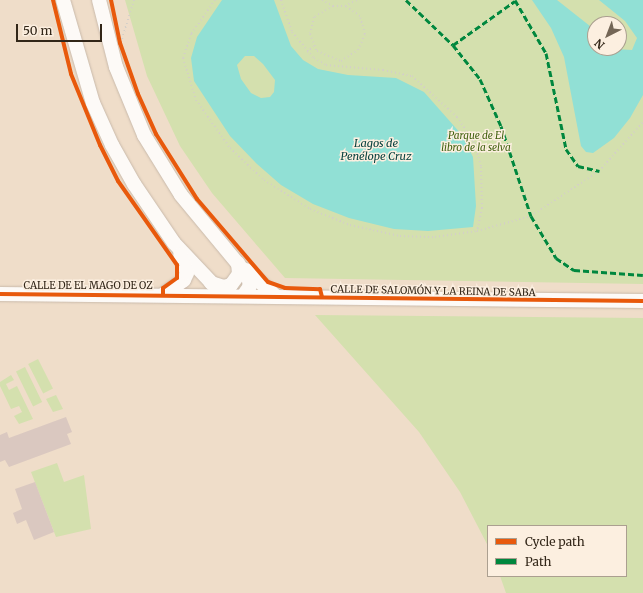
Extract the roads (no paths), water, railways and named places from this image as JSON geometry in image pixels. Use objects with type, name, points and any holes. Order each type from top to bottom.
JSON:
[{"type":"main road","points":[[63,0],[93,103],[112,145],[134,184],[174,242],[223,295]]},
{"type":"main road","points":[[99,0],[116,67],[144,135],[181,195],[238,263],[250,282],[243,296]]},
{"type":"main road","points":[[163,295],[179,286],[187,273],[174,242]]},
{"type":"main road","points":[[211,283],[217,286],[231,285],[239,274],[238,263]]},
{"type":"main road","points":[[238,263],[277,297]]},
{"type":"main road","name":"CALLE DE EL MAGO DE OZ","points":[[0,294],[223,295]]},
{"type":"main road","name":"CALLE DE SALOMÓN Y LA REINA DE SABA","points":[[223,295],[277,297],[643,301]]},
{"type":"water","name":"Lagos de Penélope Cruz","points":[[222,0],[274,0],[291,46],[303,60],[318,69],[348,75],[396,78],[424,92],[462,135],[473,157],[476,206],[473,227],[428,231],[394,229],[349,218],[313,204],[281,185],[257,164],[230,136],[194,81],[191,58],[197,37]],"holes":[[[245,56],[254,56],[263,64],[275,80],[274,92],[270,97],[261,98],[251,93],[241,79],[237,65]]]},
{"type":"water","points":[[532,0],[557,0],[587,24],[587,56],[627,56],[627,50],[632,50],[637,38],[627,24],[627,16],[619,16],[599,0],[643,0],[643,95],[630,118],[614,138],[593,153],[586,152],[581,146],[564,57],[551,28]]},
{"type":"park label","name":"Parque de El libro de la selva","points":[[476,140]]}]
